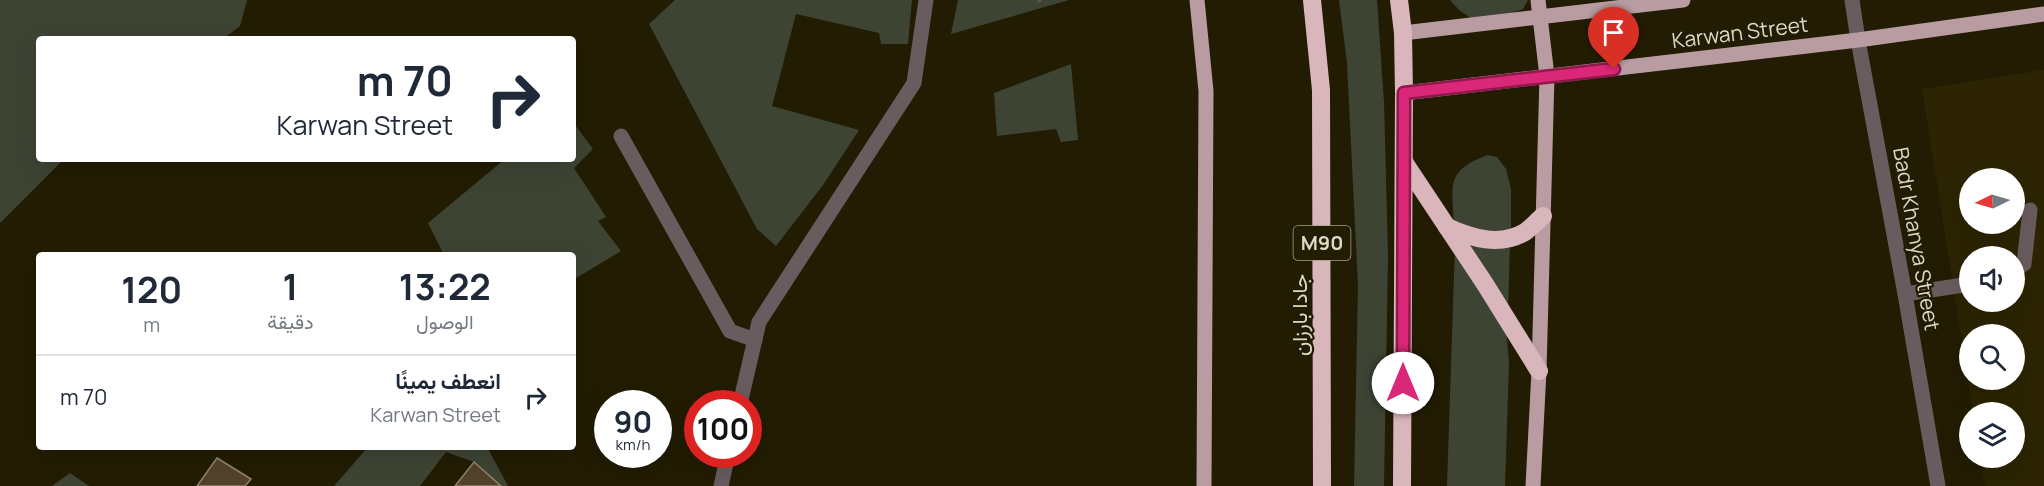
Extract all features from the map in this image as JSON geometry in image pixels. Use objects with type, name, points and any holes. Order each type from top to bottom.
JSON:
[{"type":"highway","name":"جادا بارزان","points":[[1312,0],[1321,90],[1322,486]]},
{"type":"highway","points":[[1399,0],[1403,33],[1404,93],[1402,486]]},
{"type":"highway","points":[[1404,162],[1485,284],[1539,371]]},
{"type":"highway","points":[[1446,226],[1467,236],[1508,239],[1525,231],[1543,216]]},
{"type":"main road","points":[[1197,0],[1206,90],[1204,486]]},
{"type":"main road","points":[[1533,486],[1539,371],[1547,76],[1538,0]]},
{"type":"main road","name":"Karwan Street","points":[[1403,33],[1683,0]]},
{"type":"main road","name":"Karwan Street","points":[[1404,93],[1858,40],[2044,14]]},
{"type":"street","points":[[743,390],[759,322],[914,83],[926,0]]},
{"type":"street","name":"Badr Khanya Street","points":[[1852,0],[1938,486]]},
{"type":"street","points":[[621,136],[730,331],[755,340]]},
{"type":"street","points":[[2025,255],[2030,210]]},
{"type":"street","points":[[1905,294],[1959,286]]},
{"type":"street","points":[[721,486],[725,468]]},
{"type":"shaded area","points":[[2044,70],[2044,486],[1985,486],[1982,468],[2025,468],[2025,402],[1971,402],[1970,390],[2025,390],[2025,324],[1959,324],[1922,89]]},
{"type":"green space","points":[[0,0],[247,0],[240,26],[227,36],[36,36],[36,162],[61,162],[0,223]]},
{"type":"green space","points":[[675,0],[912,0],[908,44],[881,44],[879,33],[796,14],[772,106],[859,130],[823,185],[776,246],[757,229],[649,24]]},
{"type":"green space","points":[[958,0],[1069,0],[951,34]]},
{"type":"green space","points":[[1339,0],[1377,0],[1384,102],[1388,256],[1384,486],[1354,486],[1358,286],[1347,63]]},
{"type":"green space","points":[[1450,0],[1528,0],[1523,9],[1502,16],[1472,19]]},
{"type":"green space","points":[[1071,64],[1078,140],[1061,142],[1056,129],[997,136],[994,93]]},
{"type":"green space","points":[[576,126],[593,149],[574,168],[606,217],[598,221],[621,251],[576,278],[576,252],[442,252],[428,223],[501,162],[576,162]]},
{"type":"green space","points":[[1488,155],[1497,157],[1506,169],[1511,189],[1511,233],[1454,227],[1452,191],[1457,174],[1464,167]]},
{"type":"green space","points":[[1456,235],[1510,241],[1508,316]]},
{"type":"green space","points":[[1455,245],[1506,328],[1509,363],[1505,486],[1447,486]]},
{"type":"green space","points":[[365,450],[489,450],[508,486],[502,486],[474,462],[446,452],[420,486],[334,486]]},
{"type":"green space","points":[[70,473],[89,486],[52,486]]},
{"type":"building","points":[[217,458],[251,479],[245,486],[197,486]]},
{"type":"building","points":[[474,462],[501,486],[455,486]]},
{"type":"route","points":[[1403,383],[1404,93],[1614,69]]}]
